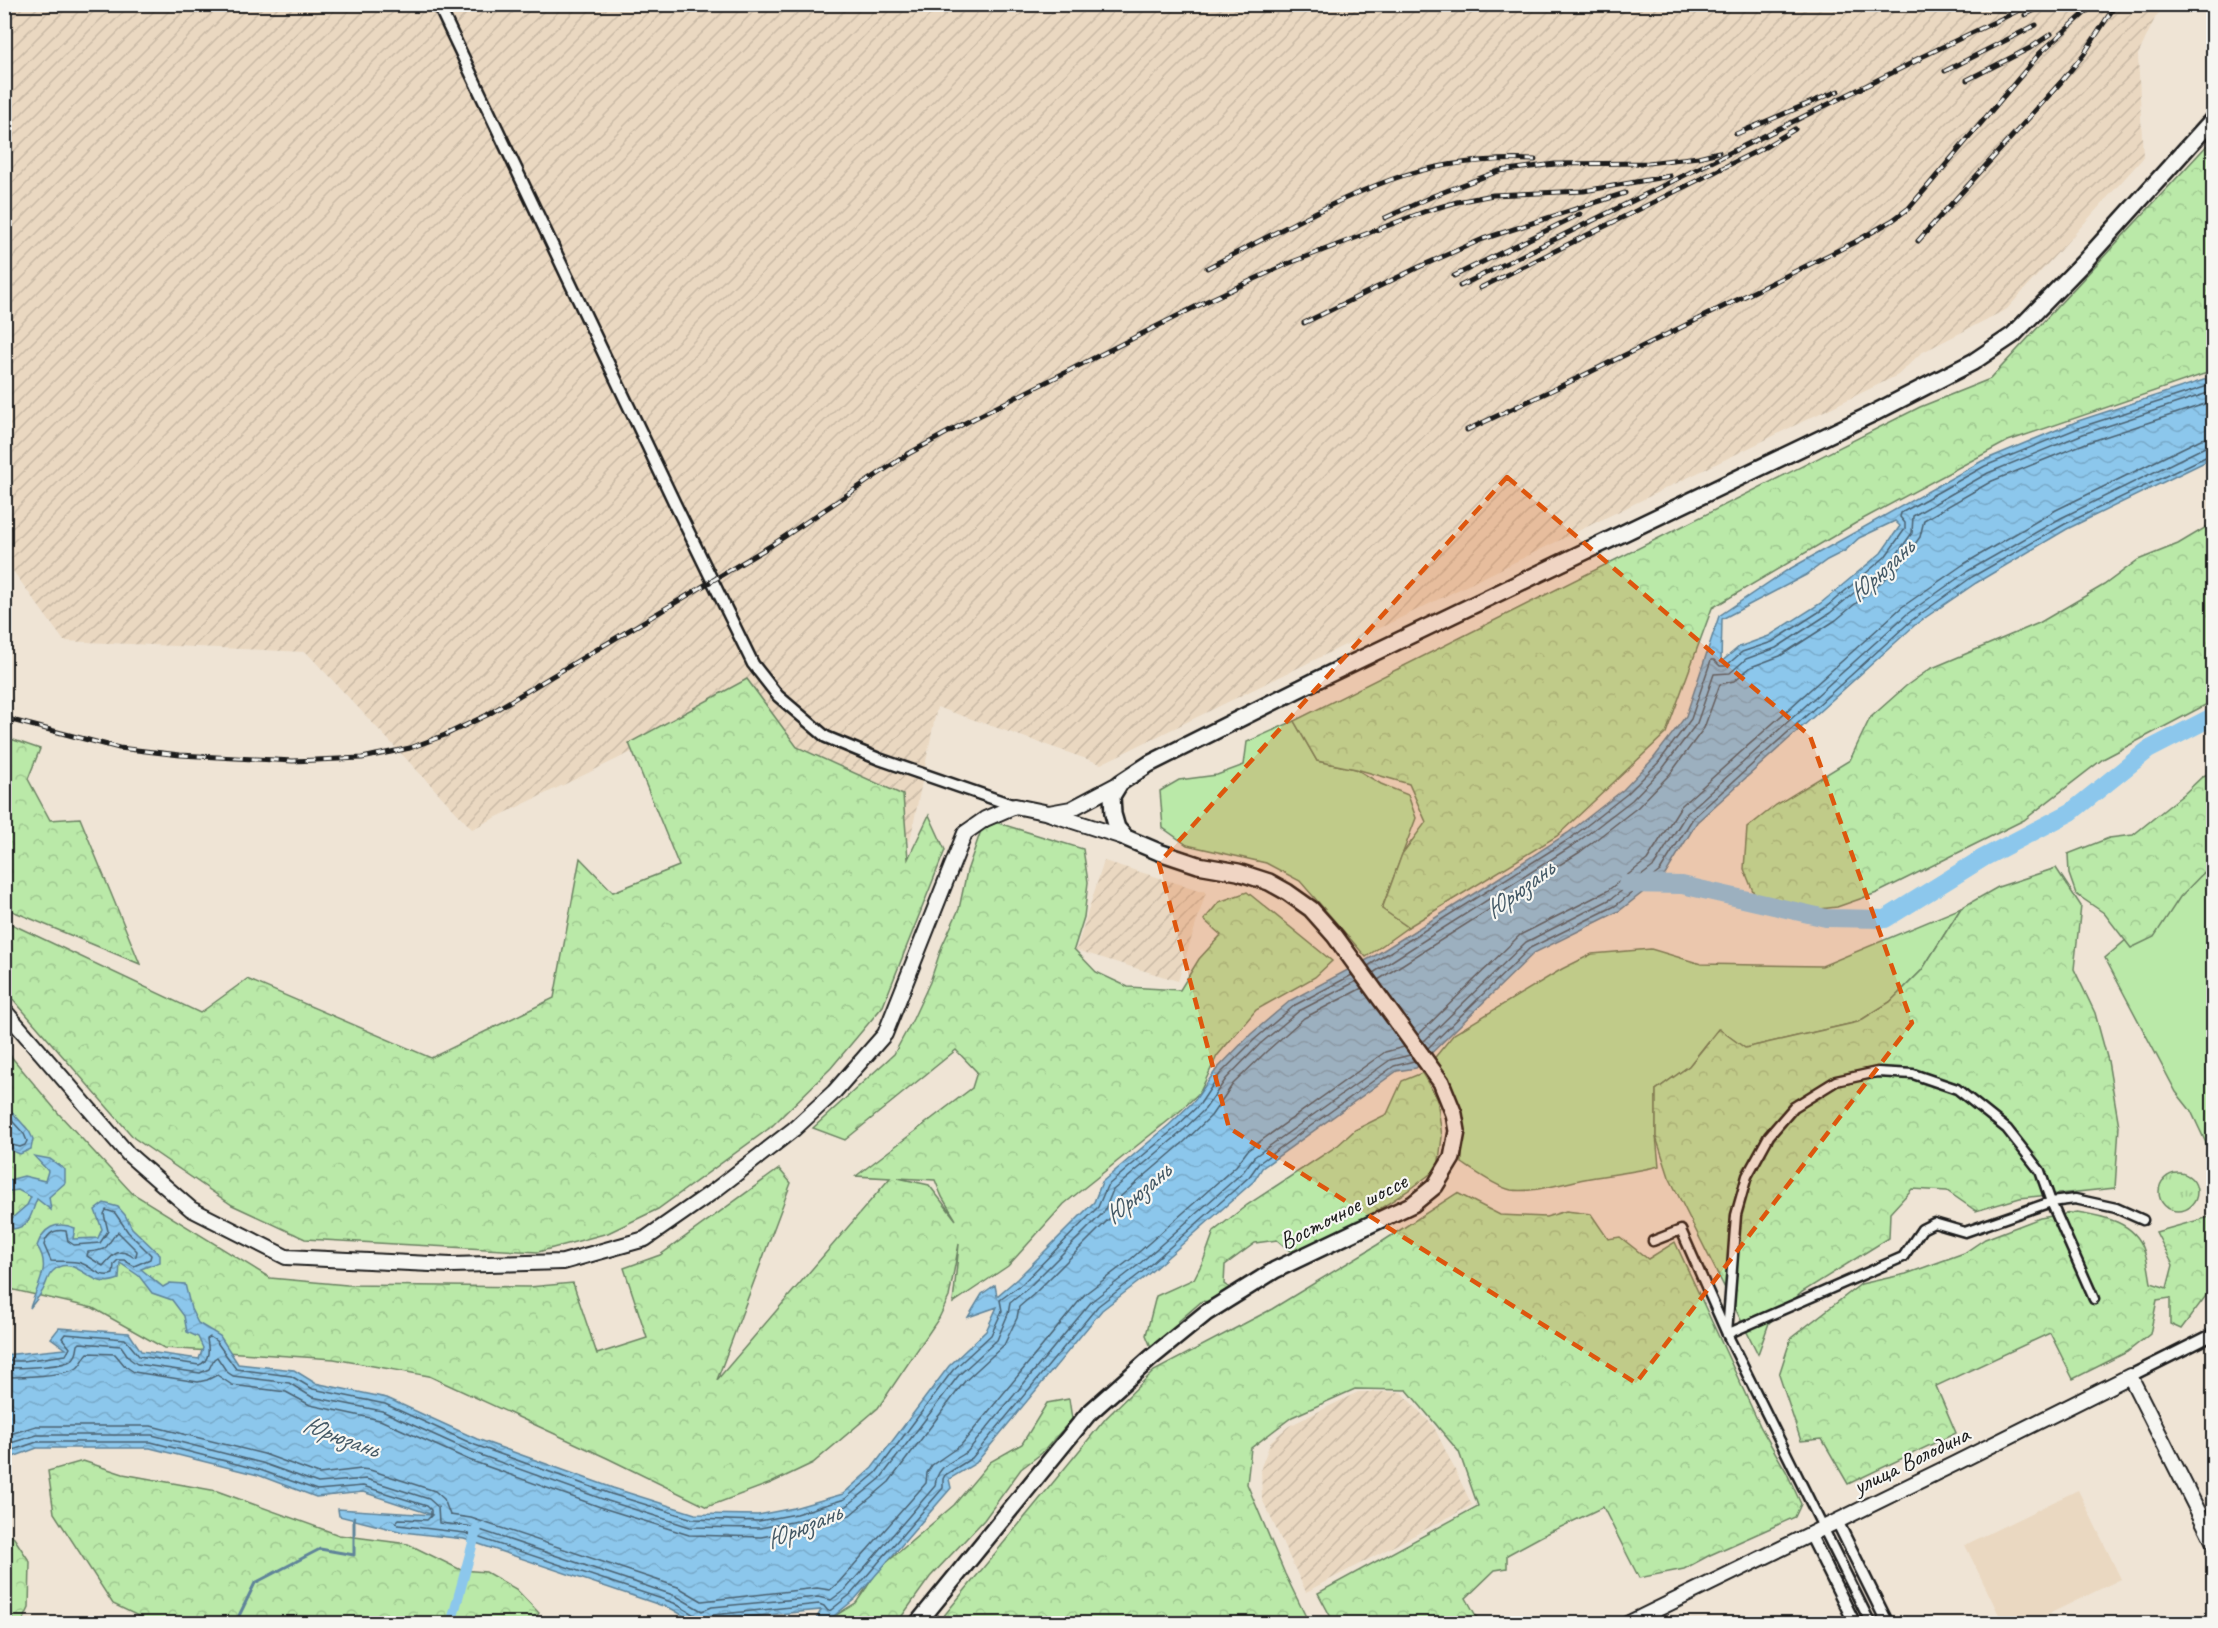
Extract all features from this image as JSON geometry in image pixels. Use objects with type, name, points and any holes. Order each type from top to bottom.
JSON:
[{"type":"main road","points":[[1126,838],[1117,828],[1112,796],[1120,783],[1149,764],[1319,679],[1874,413],[1973,362],[2013,334],[2084,262],[2214,118]]},
{"type":"main road","name":"Восточное шоссе","points":[[917,1623],[1088,1414],[1152,1357],[1206,1313],[1275,1270],[1413,1204],[1435,1186],[1452,1158],[1457,1131],[1454,1114],[1441,1082],[1335,936],[1311,909],[1269,882],[1178,858],[1126,838]]},
{"type":"street","points":[[438,4],[753,664],[778,696],[826,737],[871,756],[1015,806]]},
{"type":"street","points":[[1049,813],[1071,809],[1120,783]]},
{"type":"street","points":[[4,1010],[128,1154],[146,1170],[191,1209],[286,1257],[451,1264],[563,1262],[645,1239],[714,1191],[794,1129],[834,1092],[885,1034],[965,833],[985,819],[1015,806]]},
{"type":"street","name":"Восточное шоссе","points":[[1015,806],[1049,813],[1126,838]]},
{"type":"street","points":[[1727,1334],[1736,1215],[1747,1176],[1769,1136],[1794,1107],[1836,1081],[1877,1072],[1913,1074],[1957,1089],[2007,1130],[2040,1171],[2050,1202],[2094,1299]]},
{"type":"street","points":[[1727,1334],[1903,1257],[1922,1228],[1934,1223],[1965,1232],[2050,1202],[2075,1199],[2116,1208],[2143,1220]]},
{"type":"street","points":[[1653,1241],[1681,1230],[1727,1334],[1871,1623]]},
{"type":"street","name":"улица Володина","points":[[1627,1623],[2214,1334]]},
{"type":"street","points":[[2130,1376],[2214,1543]]},
{"type":"street","points":[[1837,1521],[1888,1623]]},
{"type":"street","points":[[1810,1534],[1855,1623]]},
{"type":"highlighted area","points":[[1507,477],[1810,736],[1912,1023],[1636,1383],[1229,1128],[1159,863]]},
{"type":"shaded area","points":[[4,5],[2168,5],[2156,16],[2138,55],[2143,158],[2007,309],[1921,353],[1898,375],[1101,764],[937,707],[910,841],[704,717],[472,829],[306,652],[64,641],[5,560]]},
{"type":"shaded area","points":[[1104,861],[1206,892],[1178,981],[1076,950]]},
{"type":"shaded area","points":[[1358,1392],[1401,1392],[1434,1427],[1472,1505],[1306,1592],[1262,1499],[1261,1467],[1271,1441],[1289,1426]]},
{"type":"shaded area","points":[[2078,1490],[2121,1579],[2030,1623],[2003,1623],[1965,1545]]},
{"type":"green space","points":[[2213,139],[2213,371],[2008,441],[1861,520],[1712,608],[1666,733],[1557,836],[1408,927],[1382,909],[1402,854],[1426,822],[1409,784],[1317,761],[1294,721],[1920,407],[1990,379]]},
{"type":"green space","points":[[2213,523],[2213,701],[2103,759],[2024,820],[1877,893],[1837,907],[1793,912],[1759,906],[1744,869],[1747,828],[1776,805],[1850,760],[1870,718],[1906,686],[1930,669],[2039,623],[2104,585],[2138,560],[2178,544]]},
{"type":"green space","points":[[747,679],[797,747],[903,795],[908,859],[929,815],[945,850],[883,1006],[831,1068],[771,1127],[658,1209],[608,1233],[538,1252],[305,1239],[232,1205],[134,1138],[5,990],[5,921],[200,1013],[247,979],[431,1058],[554,998],[580,858],[613,892],[679,866],[629,743]]},
{"type":"green space","points":[[1294,721],[1317,761],[1356,769],[1381,784],[1408,795],[1416,818],[1382,908],[1408,927],[1366,957],[1300,881],[1266,863],[1187,845],[1163,828],[1160,791],[1179,780],[1217,775],[1244,765],[1247,742]]},
{"type":"green space","points":[[5,737],[40,749],[28,779],[50,820],[80,818],[140,964],[5,908]]},
{"type":"green space","points":[[2213,772],[2213,863],[2180,897],[2154,937],[2131,948],[2104,913],[2076,894],[2069,874],[2068,854],[2109,838],[2133,835],[2203,776]]},
{"type":"green space","points":[[985,819],[1083,849],[1088,882],[1084,917],[1074,949],[1096,972],[1128,987],[1180,990],[1199,959],[1221,935],[1204,920],[1219,902],[1247,892],[1332,961],[1315,977],[1256,1010],[1217,1056],[1200,1092],[1179,1112],[1064,1204],[1008,1266],[953,1303],[959,1244],[949,1297],[939,1318],[878,1408],[813,1463],[771,1483],[707,1507],[429,1376],[334,1359],[164,1348],[93,1308],[10,1289],[5,1291],[4,1048],[59,1114],[132,1193],[270,1278],[347,1285],[529,1287],[573,1283],[597,1354],[647,1338],[624,1268],[660,1255],[779,1169],[791,1183],[717,1380],[890,1178],[856,1176],[972,1088],[977,1072],[956,1050],[845,1140],[813,1128],[894,1054],[930,982],[942,946],[959,909],[967,871]],"holes":[[[898,1178],[935,1180],[942,1197],[956,1220],[929,1185]]]},
{"type":"green space","points":[[2213,865],[2213,1158],[2191,1111],[2176,1092],[2105,958]]},
{"type":"green space","points":[[2056,868],[2081,906],[2074,969],[2095,1013],[2108,1061],[2119,1126],[2115,1188],[2020,1198],[1976,1211],[1947,1191],[1912,1189],[1890,1213],[1889,1238],[1802,1292],[1769,1323],[1758,1354],[1669,1177],[1656,1137],[1656,1090],[1689,1066],[1719,1029],[1745,1048],[1858,1022],[1890,1002],[1922,970],[1961,908],[1998,887]]},
{"type":"green space","points":[[1961,908],[1922,970],[1890,1002],[1858,1022],[1745,1048],[1718,1029],[1689,1066],[1656,1090],[1656,1136],[1659,1166],[1520,1191],[1499,1186],[1462,1163],[1462,1143],[1432,1061],[1454,1034],[1562,969],[1592,954],[1651,949],[1701,964],[1822,966]]},
{"type":"green space","points":[[1422,1073],[1437,1098],[1442,1137],[1438,1168],[1412,1188],[1301,1260],[1277,1240],[1255,1243],[1225,1265],[1224,1284],[1237,1293],[1221,1304],[1202,1301],[1179,1321],[1178,1329],[1151,1347],[1146,1335],[1156,1296],[1194,1279],[1214,1231],[1247,1205],[1337,1146],[1355,1130],[1387,1114],[1402,1081]]},
{"type":"green space","points":[[2178,1173],[2192,1178],[2197,1192],[2192,1206],[2178,1211],[2164,1206],[2159,1192],[2164,1178]]},
{"type":"green space","points":[[1457,1193],[1500,1215],[1546,1217],[1566,1211],[1591,1214],[1608,1239],[1620,1237],[1648,1259],[1675,1242],[1761,1428],[1786,1471],[1801,1504],[1795,1517],[1684,1569],[1639,1578],[1603,1507],[1507,1555],[1507,1568],[1495,1570],[1466,1598],[1480,1623],[1334,1623],[1318,1593],[1478,1506],[1459,1452],[1407,1390],[1355,1389],[1292,1417],[1251,1448],[1247,1484],[1285,1574],[1309,1623],[938,1623],[1106,1418],[1154,1371],[1272,1309]]},
{"type":"green space","points":[[2077,1212],[2107,1218],[2126,1227],[2140,1240],[2151,1283],[2167,1288],[2173,1265],[2156,1232],[2213,1216],[2213,1291],[2208,1293],[2181,1329],[2170,1324],[2170,1298],[2157,1300],[2150,1334],[2127,1352],[2073,1379],[2050,1333],[1936,1386],[1956,1433],[1848,1484],[1822,1439],[1801,1441],[1779,1375],[1791,1338],[1861,1284],[1906,1274],[1964,1253],[1985,1239],[2040,1218]]},
{"type":"green space","points":[[1069,1399],[1072,1419],[1042,1453],[1021,1469],[984,1520],[930,1577],[897,1623],[820,1624],[856,1603],[879,1569],[954,1505],[990,1462],[1022,1444],[1047,1403]]},
{"type":"green space","points":[[83,1461],[123,1474],[217,1491],[339,1535],[408,1544],[461,1570],[486,1572],[516,1589],[539,1613],[535,1619],[522,1624],[153,1623],[113,1604],[54,1513],[48,1471]]},
{"type":"green space","points":[[4,1535],[12,1535],[30,1562],[29,1608],[22,1623],[5,1623]]},
{"type":"water","name":"Юрюзань","points":[[2213,377],[2213,458],[2067,529],[1976,583],[1916,624],[1697,822],[1665,875],[1619,911],[1534,953],[1416,1068],[1397,1071],[1262,1168],[1254,1181],[1145,1277],[1102,1310],[976,1463],[949,1479],[951,1488],[855,1599],[825,1623],[814,1623],[821,1610],[694,1622],[672,1609],[464,1539],[403,1532],[339,1516],[338,1509],[433,1515],[363,1492],[316,1497],[258,1475],[150,1448],[37,1448],[5,1460],[4,1355],[66,1349],[51,1338],[59,1328],[129,1333],[141,1351],[199,1359],[203,1348],[198,1337],[187,1332],[184,1316],[172,1300],[152,1293],[139,1276],[120,1263],[119,1279],[108,1282],[95,1279],[71,1266],[59,1267],[50,1274],[41,1293],[30,1308],[42,1276],[43,1261],[37,1246],[43,1234],[51,1227],[62,1225],[75,1228],[73,1239],[98,1238],[102,1229],[95,1210],[104,1203],[118,1207],[132,1228],[160,1255],[160,1262],[141,1269],[163,1287],[170,1283],[185,1284],[191,1309],[198,1323],[220,1336],[238,1364],[294,1370],[315,1383],[387,1398],[477,1439],[613,1488],[695,1514],[758,1515],[794,1508],[843,1494],[872,1468],[949,1366],[986,1331],[997,1307],[968,1317],[982,1294],[995,1285],[997,1296],[1017,1279],[1094,1202],[1102,1182],[1195,1100],[1216,1070],[1251,1034],[1291,1000],[1376,955],[1494,881],[1568,833],[1623,790],[1653,759],[1686,716],[1719,616],[1786,571],[1982,461],[2078,421]],"holes":[[[1895,521],[1900,526],[1881,553],[1821,603],[1769,636],[1739,647],[1721,662],[1722,619],[1806,575],[1845,551],[1859,538]]]},
{"type":"water","points":[[4,1103],[29,1131],[33,1139],[31,1149],[20,1154],[5,1148]]},
{"type":"water","points":[[34,1156],[50,1159],[65,1170],[65,1183],[49,1197],[51,1210],[37,1199],[27,1222],[13,1229],[11,1219],[27,1205],[31,1197],[18,1190],[5,1192],[5,1181],[24,1176],[45,1181],[48,1171]]},
{"type":"waterway","points":[[1627,884],[1682,885],[1826,918],[1885,919],[1983,858],[2071,812],[2148,750],[2214,716]]},
{"type":"waterway","points":[[235,1624],[255,1583],[320,1549],[354,1555],[354,1517]]},
{"type":"waterway","points":[[451,1624],[477,1528]]},
{"type":"railway","points":[[1913,61],[2032,4]]},
{"type":"railway","points":[[2025,15],[2046,4]]},
{"type":"railway","points":[[1467,430],[1855,242],[1893,220],[1909,208],[2040,53],[2095,4]]},
{"type":"railway","points":[[1918,241],[2061,82],[2084,54],[2116,4]]},
{"type":"railway","points":[[1945,71],[2036,25]]},
{"type":"railway","points":[[1967,80],[2030,48],[2051,34]]},
{"type":"railway","points":[[1460,286],[1920,59]]},
{"type":"railway","points":[[1736,134],[1838,91]]},
{"type":"railway","points":[[1480,288],[1765,147],[1795,129]]},
{"type":"railway","points":[[1385,218],[1433,196],[1499,171],[1555,164],[1648,163],[1719,152]]},
{"type":"railway","points":[[1207,268],[1320,210],[1407,174],[1461,163],[1535,160]]},
{"type":"railway","points":[[4,718],[119,748],[180,755],[293,761],[362,758],[410,748],[445,735],[487,715],[772,545],[908,454],[1205,302],[1287,264],[1426,211],[1457,202],[1493,195],[1584,191],[1670,176]]},
{"type":"railway","points":[[1304,323],[1419,267],[1483,239],[1625,193]]},
{"type":"railway","points":[[1454,276],[1580,214]]}]
